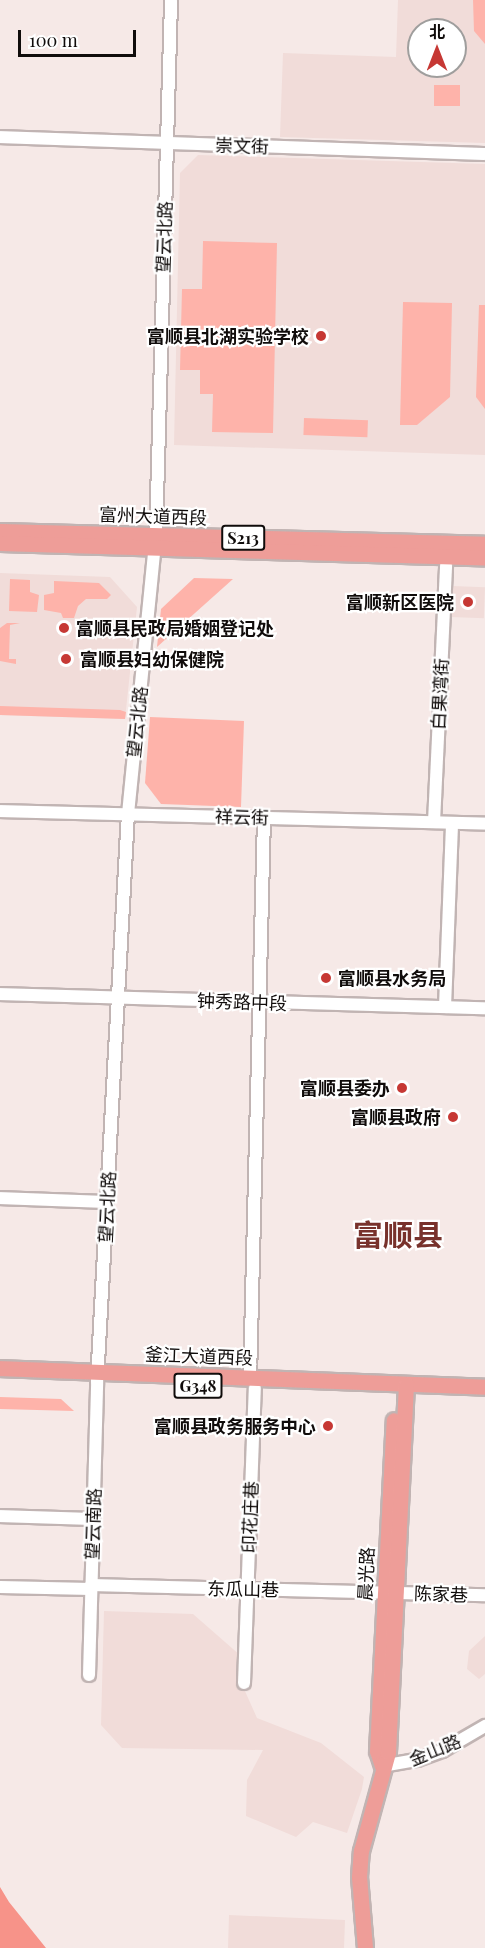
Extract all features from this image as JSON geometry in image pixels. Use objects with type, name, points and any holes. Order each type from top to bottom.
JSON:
[{"type":"main road","name":"富州大道西段","points":[[0,531],[155,541],[485,556]]},
{"type":"main road","name":"富州大道西段","points":[[0,543],[155,541],[485,544]]},
{"type":"main road","name":"釜江大道西段","points":[[0,1368],[97,1377]]},
{"type":"main road","name":"釜江大道西段","points":[[0,1378],[97,1377],[401,1389]]},
{"type":"main road","name":"G348","points":[[401,1389],[485,1387]]},
{"type":"main road","name":"G348","points":[[401,1389],[485,1397]]},
{"type":"main road","name":"晨光路","points":[[365,1948],[359,1877],[360,1851],[381,1785],[382,1766],[388,1752],[390,1592],[401,1389]]},
{"type":"street","name":"望云北路","points":[[97,1377],[128,814],[155,541],[171,0]]},
{"type":"street","name":"崇文街","points":[[0,137],[485,154]]},
{"type":"street","name":"白果湾街","points":[[434,822],[447,565]]},
{"type":"street","name":"祥云街","points":[[0,810],[485,824]]},
{"type":"street","name":"印花庄巷","points":[[244,1683],[253,1383],[264,818]]},
{"type":"street","points":[[445,1007],[452,823]]},
{"type":"street","name":"钟秀路中段","points":[[0,993],[485,1008]]},
{"type":"street","points":[[0,1198],[107,1202]]},
{"type":"street","name":"望云南路","points":[[89,1675],[97,1377]]},
{"type":"street","points":[[0,1516],[94,1520]]},
{"type":"street","name":"东瓜山巷","points":[[0,1587],[390,1592]]},
{"type":"street","name":"陈家巷","points":[[390,1592],[485,1595]]},
{"type":"street","name":"金山路","points":[[382,1766],[417,1760],[441,1751],[485,1726]]},
{"type":"shaded area","points":[[398,0],[485,0],[485,143],[280,137],[283,53],[396,57]]},
{"type":"shaded area","points":[[473,0],[485,0],[485,44],[474,31]]},
{"type":"shaded area","points":[[434,85],[460,85],[460,106],[434,106]]},
{"type":"shaded area","name":"富顺县北湖实验学校","points":[[198,155],[485,164],[485,455],[174,445],[180,173]]},
{"type":"shaded area","points":[[203,241],[277,243],[273,433],[212,432],[213,394],[200,394],[200,370],[180,370],[182,289],[202,289]]},
{"type":"shaded area","points":[[403,302],[452,303],[450,397],[417,425],[400,425]]},
{"type":"shaded area","points":[[479,305],[485,305],[485,409],[476,397]]},
{"type":"shaded area","points":[[304,418],[368,420],[367,437],[303,435]]},
{"type":"shaded area","name":"富顺县妇幼保健院","points":[[0,573],[110,577],[137,607],[125,719],[0,715]]},
{"type":"shaded area","points":[[194,578],[233,579],[157,647],[161,609]]},
{"type":"shaded area","points":[[10,579],[30,580],[30,592],[39,595],[37,612],[9,611]]},
{"type":"shaded area","points":[[54,581],[99,583],[111,595],[107,599],[86,599],[78,606],[74,618],[63,618],[61,613],[44,610],[44,595],[54,593]]},
{"type":"shaded area","name":"富顺新区医院","points":[[452,586],[485,587],[484,618],[451,617]]},
{"type":"shaded area","points":[[7,623],[20,623],[10,625],[9,659],[16,659],[16,664],[0,661],[0,628]]},
{"type":"shaded area","points":[[0,706],[126,712],[125,719],[0,715]]},
{"type":"shaded area","points":[[150,717],[244,721],[241,807],[161,804],[145,783]]},
{"type":"shaded area","points":[[0,1397],[61,1399],[74,1411],[0,1409]]},
{"type":"shaded area","points":[[104,1611],[193,1614],[241,1656],[240,1680],[257,1718],[321,1743],[364,1777],[347,1833],[313,1822],[296,1837],[246,1816],[247,1780],[263,1750],[122,1748],[101,1725]]},
{"type":"shaded area","points":[[485,1636],[485,1674],[479,1679],[467,1669],[469,1651]]},
{"type":"shaded area","points":[[0,1887],[9,1902],[46,1948],[0,1948]]},
{"type":"shaded area","points":[[229,1915],[345,1920],[344,1948],[228,1948]]},
{"type":"place","name":"富顺县北湖实验学校","points":[[321,336]]},
{"type":"place","name":"富顺新区医院","points":[[468,602]]},
{"type":"place","name":"富顺县民政局婚姻登记处","points":[[64,628]]},
{"type":"place","name":"富顺县妇幼保健院","points":[[66,659]]},
{"type":"place","name":"富顺县水务局","points":[[326,978]]},
{"type":"place","name":"富顺县委办","points":[[402,1088]]},
{"type":"place","name":"富顺县政府","points":[[453,1117]]},
{"type":"place","name":"富顺县政务服务中心","points":[[328,1426]]},
{"type":"district","name":"富顺县","points":[[398,1234]]}]
